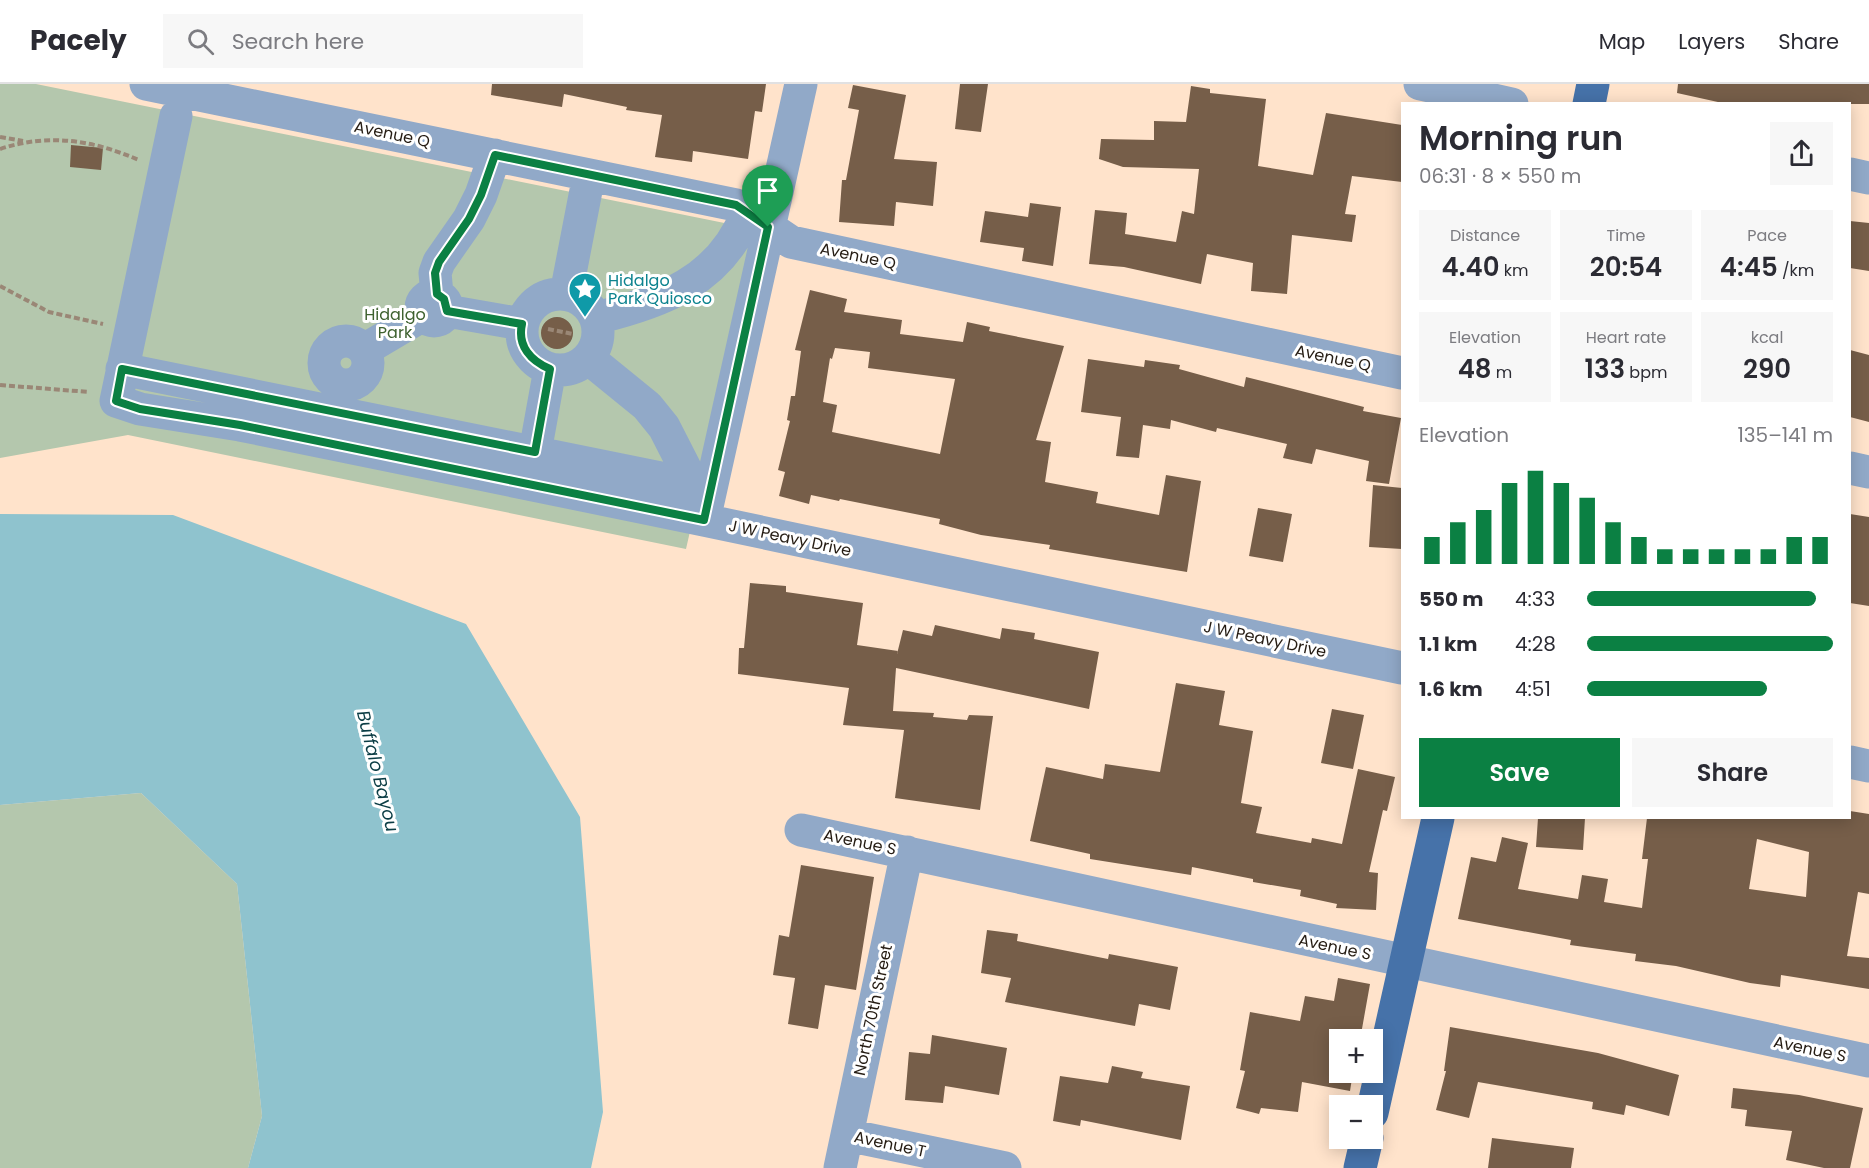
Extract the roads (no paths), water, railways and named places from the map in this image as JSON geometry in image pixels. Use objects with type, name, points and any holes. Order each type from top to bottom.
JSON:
[{"type":"main road","points":[[1589,102],[1593,84]]},
{"type":"main road","points":[[1376,1095],[1438,819]]},
{"type":"main road","points":[[1360,1168],[1364,1149]]},
{"type":"street","name":"Avenue Q","points":[[146,84],[736,205],[791,242],[1401,374]]},
{"type":"street","points":[[690,506],[758,220],[801,84]]},
{"type":"street","points":[[1420,84],[1503,102]]},
{"type":"street","points":[[176,116],[122,369],[535,452],[690,506]]},
{"type":"street","points":[[436,307],[435,273],[439,262],[469,219],[481,195],[495,155]]},
{"type":"street","points":[[1851,174],[1869,178]]},
{"type":"street","points":[[567,294],[589,175]]},
{"type":"street","points":[[690,506],[687,472],[664,427],[594,338],[584,302],[567,294],[554,294],[541,298],[530,306],[522,324],[522,343],[528,355],[538,364],[550,369],[571,369],[594,338],[634,309],[688,286],[739,233],[758,220]]},
{"type":"street","points":[[364,350],[436,307],[522,324]]},
{"type":"street","name":"J W Peavy Drive","points":[[122,369],[128,405],[690,506],[1401,668]]},
{"type":"street","points":[[535,452],[550,369]]},
{"type":"street","points":[[1851,468],[1869,472]]},
{"type":"street","points":[[1851,762],[1869,766]]},
{"type":"street","name":"Avenue S","points":[[801,830],[1407,963],[1869,1061]]},
{"type":"street","name":"North 70th Street","points":[[840,1168],[907,852]]},
{"type":"street","name":"Avenue T","points":[[847,1135],[1005,1168]]},
{"type":"water","name":"Buffalo Bayou","points":[[0,514],[173,515],[466,624],[580,817],[603,1112],[591,1168],[248,1168],[262,1116],[237,884],[141,793],[0,805]]},
{"type":"place","name":"Hidalgo Park Quiosco","points":[[585,318]]},
{"type":"park label","name":"Hidalgo Park","points":[[395,323]]}]
